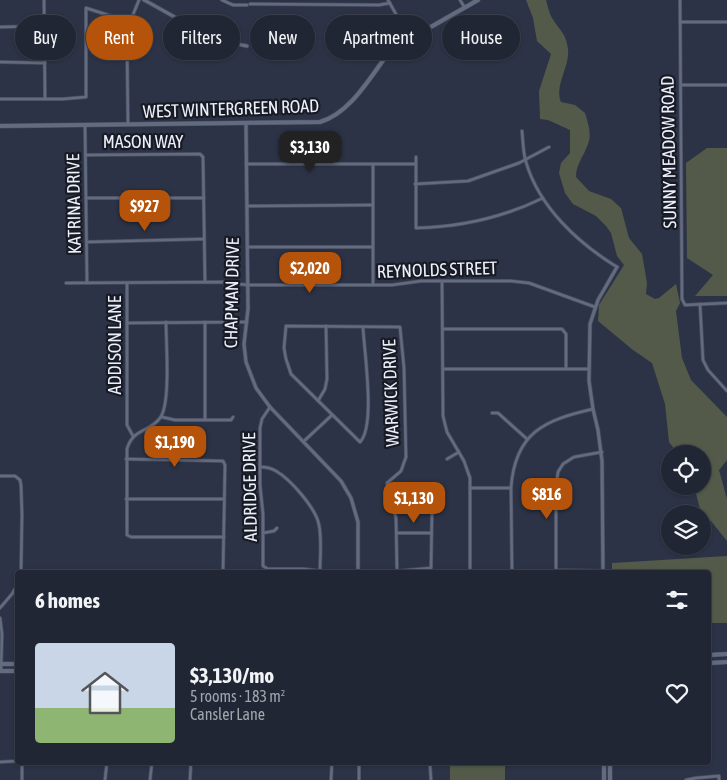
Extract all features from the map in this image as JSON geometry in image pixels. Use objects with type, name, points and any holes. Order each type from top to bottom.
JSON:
[{"type":"main road","name":"WEST WINTERGREEN ROAD","points":[[432,26],[478,0]]},
{"type":"main road","name":"WEST WINTERGREEN ROAD","points":[[0,126],[309,124],[330,119],[346,106],[383,60]]},
{"type":"main road","points":[[711,655],[727,654]]},
{"type":"main road","points":[[711,663],[727,662]]},
{"type":"main road","points":[[1,664],[15,664]]},
{"type":"main road","points":[[1,671],[15,671]]},
{"type":"main road","points":[[604,765],[604,780]]},
{"type":"main road","points":[[610,765],[610,780]]},
{"type":"street","points":[[44,0],[45,15]]},
{"type":"street","points":[[133,15],[139,0]]},
{"type":"street","points":[[144,0],[216,38],[247,46]]},
{"type":"street","points":[[222,0],[233,5],[379,5],[389,1],[397,15]]},
{"type":"street","points":[[460,0],[464,8]]},
{"type":"street","name":"SUNNY MEADOW ROAD","points":[[680,0],[681,296],[685,305],[700,304]]},
{"type":"street","points":[[86,15],[86,8],[108,15]]},
{"type":"street","points":[[680,22],[727,22]]},
{"type":"street","points":[[0,27],[15,27]]},
{"type":"street","points":[[0,99],[45,99],[86,96],[86,60]]},
{"type":"street","points":[[128,60],[128,125]]},
{"type":"street","points":[[0,62],[45,63],[45,99]]},
{"type":"street","points":[[680,85],[727,85]]},
{"type":"street","name":"CHAPMAN DRIVE","points":[[246,124],[247,322],[244,344],[246,362],[252,381],[270,407],[341,481],[351,498],[358,522],[358,570]]},
{"type":"street","name":"KATRINA DRIVE","points":[[85,125],[87,283]]},
{"type":"street","points":[[522,131],[525,160],[543,198],[562,222],[592,250],[617,267],[598,300],[590,324],[588,381],[602,452],[603,570]]},
{"type":"street","points":[[415,184],[468,181],[525,160],[549,147]]},
{"type":"street","name":"MASON WAY","points":[[86,154],[200,154],[203,157],[204,198]]},
{"type":"street","points":[[416,157],[416,228],[441,228],[467,224],[517,211],[543,198]]},
{"type":"street","points":[[246,164],[415,164]]},
{"type":"street","points":[[373,285],[374,164]]},
{"type":"street","points":[[86,198],[204,198],[205,282]]},
{"type":"street","points":[[247,206],[373,205]]},
{"type":"street","points":[[86,242],[204,239]]},
{"type":"street","points":[[247,247],[373,247]]},
{"type":"street","points":[[442,281],[444,424],[468,471],[470,488],[470,570]]},
{"type":"street","name":"REYNOLDS STREET","points":[[66,283],[225,282],[247,285],[373,285],[442,281],[522,282],[596,307]]},
{"type":"street","name":"ADDISON LANE","points":[[127,283],[128,426],[133,436]]},
{"type":"street","points":[[727,303],[700,304],[703,360],[708,370],[727,391]]},
{"type":"street","points":[[127,322],[247,322]]},
{"type":"street","points":[[166,322],[166,402],[164,410],[156,423],[133,436],[127,449],[127,535],[131,537],[224,537]]},
{"type":"street","points":[[205,322],[205,420]]},
{"type":"street","points":[[286,326],[326,326],[363,327],[368,417],[366,432],[360,442],[291,374],[289,368],[284,348],[286,326]]},
{"type":"street","points":[[318,401],[325,388],[327,379],[326,326]]},
{"type":"street","name":"WARWICK DRIVE","points":[[363,327],[400,327],[404,368],[406,457],[401,471],[387,483],[395,510],[397,570]]},
{"type":"street","points":[[442,329],[562,329],[566,334],[566,369]]},
{"type":"street","points":[[443,369],[589,369]]},
{"type":"street","name":"ALDRIDGE DRIVE","points":[[270,407],[260,424],[263,564],[264,568],[309,570]]},
{"type":"street","points":[[512,570],[511,488],[515,465],[528,439],[542,426],[554,419],[593,409]]},
{"type":"street","points":[[492,413],[498,413],[528,439]]},
{"type":"street","points":[[303,442],[332,415]]},
{"type":"street","points":[[161,416],[175,420],[230,420],[233,417]]},
{"type":"street","points":[[447,459],[459,452]]},
{"type":"street","points":[[556,570],[556,479],[558,472],[563,464],[574,457],[602,452]]},
{"type":"street","points":[[126,459],[223,461],[225,465],[223,570]]},
{"type":"street","points":[[260,467],[274,470],[283,476],[307,501],[318,518],[320,530],[320,570]]},
{"type":"street","points":[[0,476],[15,476],[20,482],[22,515],[21,570]]},
{"type":"street","points":[[470,488],[511,488]]},
{"type":"street","points":[[126,499],[224,498]]},
{"type":"street","points":[[412,570],[431,568],[432,511],[430,505]]},
{"type":"street","points":[[263,533],[274,531],[277,528]]},
{"type":"street","points":[[397,533],[431,533]]},
{"type":"street","points":[[0,608],[15,589]]},
{"type":"street","points":[[0,618],[2,634],[1,671]]},
{"type":"street","points":[[0,762],[15,761]]},
{"type":"street","points":[[22,765],[22,780]]},
{"type":"street","points":[[106,780],[107,765]]},
{"type":"street","points":[[150,780],[152,765]]},
{"type":"street","points":[[190,780],[191,765]]},
{"type":"street","points":[[331,780],[332,765]]},
{"type":"street","points":[[359,765],[359,780]]},
{"type":"street","points":[[430,765],[431,780]]},
{"type":"street","points":[[686,780],[719,776],[719,780]]},
{"type":"green space","points":[[526,0],[546,0],[551,16],[567,44],[568,56],[559,89],[559,96],[561,102],[575,105],[585,113],[590,132],[588,144],[576,172],[576,177],[589,191],[611,199],[621,208],[629,238],[642,254],[647,283],[646,294],[655,299],[659,298],[676,284],[680,303],[676,311],[682,358],[691,380],[727,417],[727,460],[719,470],[727,499],[727,541],[711,521],[711,505],[699,505],[696,495],[711,495],[711,445],[671,445],[669,442],[665,404],[652,363],[598,321],[599,305],[624,265],[617,256],[611,233],[606,226],[596,216],[573,204],[565,193],[559,173],[561,163],[570,153],[570,130],[548,120],[540,119],[539,91],[551,54],[537,41],[533,18]]},
{"type":"green space","points":[[707,148],[727,148],[727,296],[695,296],[713,275],[687,258],[686,163]]},
{"type":"green space","points":[[727,556],[727,623],[711,623],[711,570],[612,570],[612,563]]},
{"type":"green space","points":[[450,765],[505,765],[505,780],[450,780]]}]
